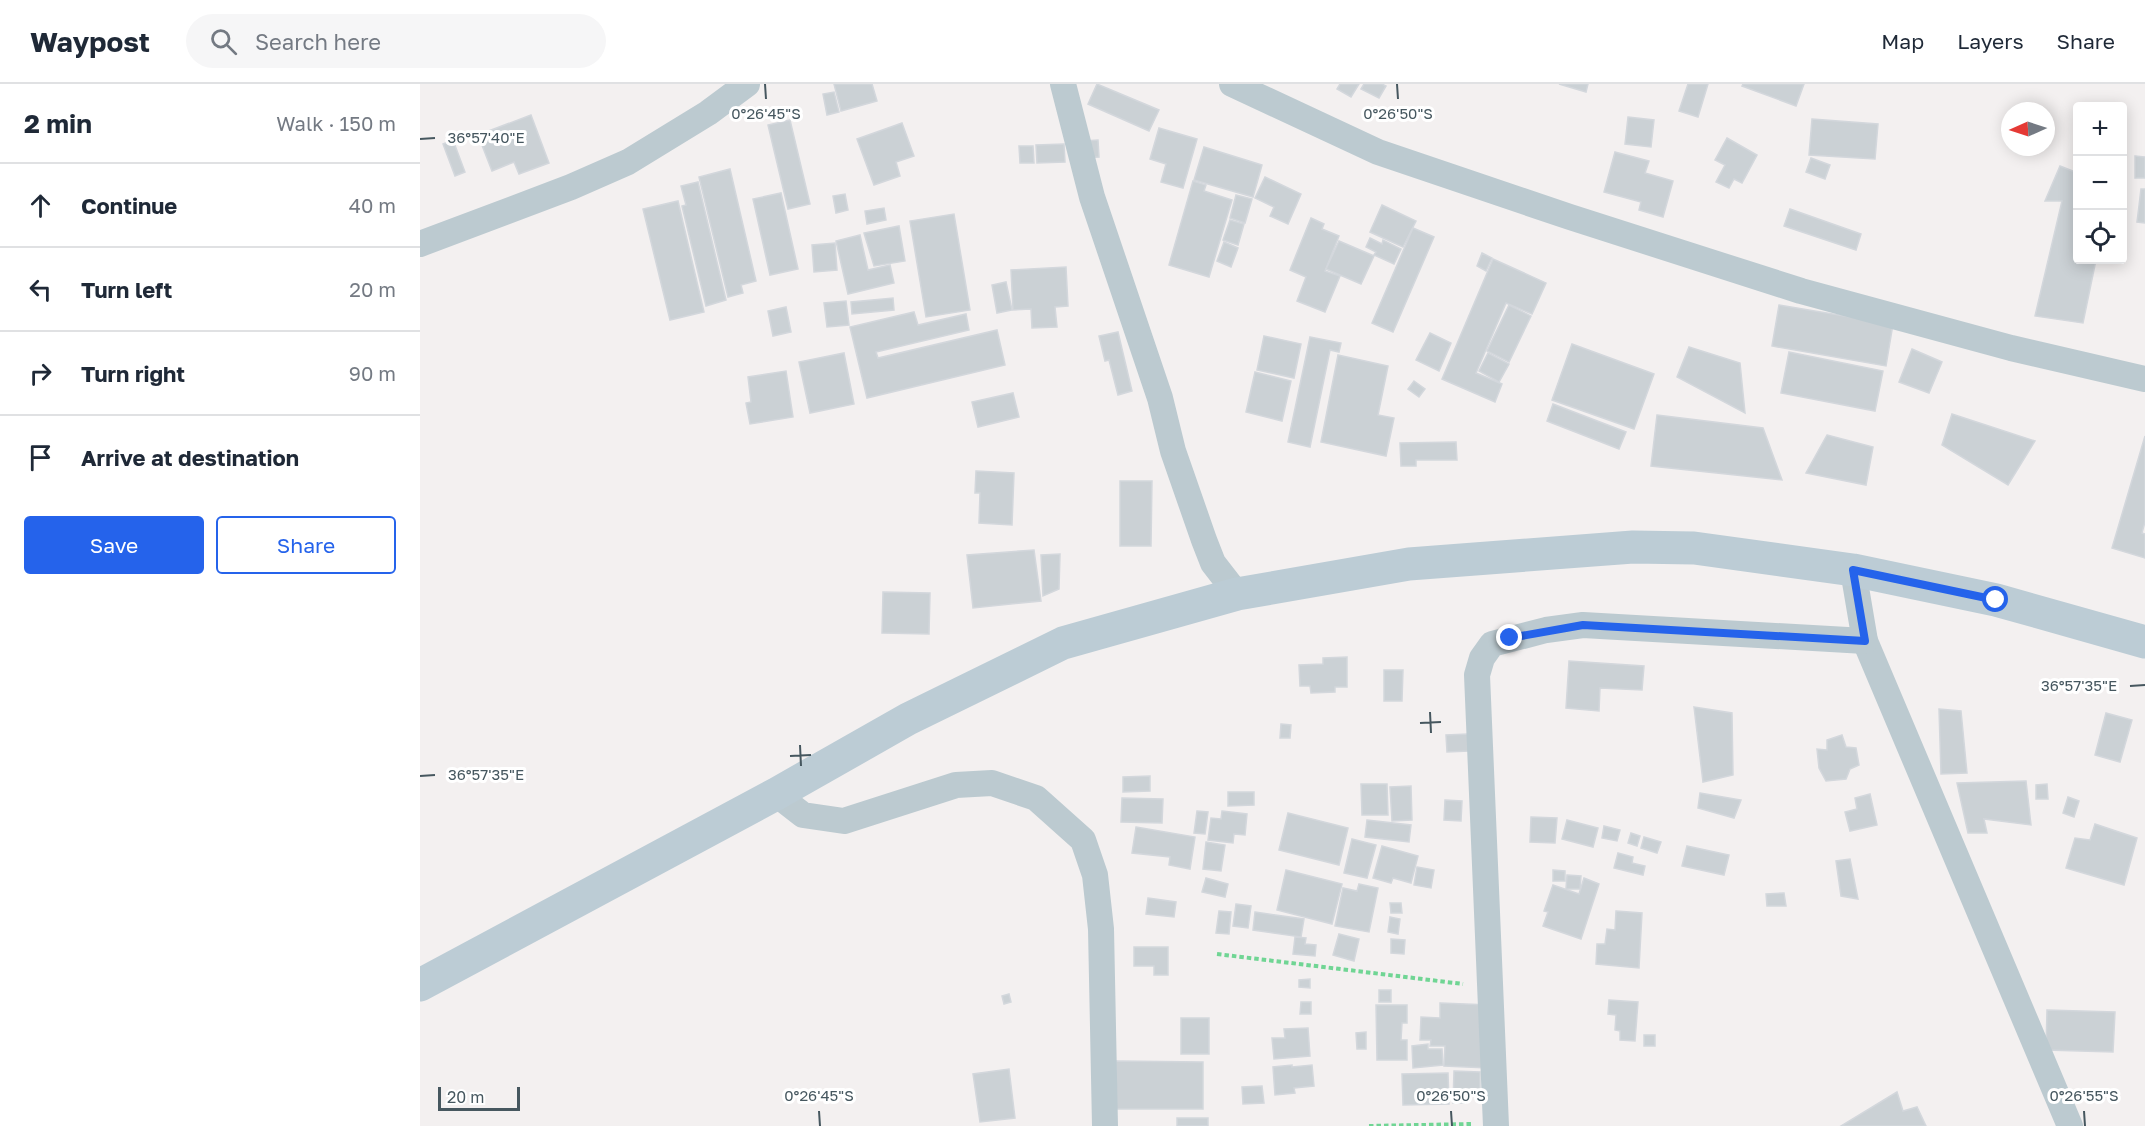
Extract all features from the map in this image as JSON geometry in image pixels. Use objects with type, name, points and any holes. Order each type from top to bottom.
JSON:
[{"type":"main road","points":[[420,985],[776,794],[908,719],[1063,643],[1237,594],[1409,564],[1633,547],[1694,548],[1853,570],[1996,600],[2145,642]]},
{"type":"street","points":[[420,244],[628,162],[692,123],[747,84]]},
{"type":"street","points":[[1063,84],[1092,197],[1160,398],[1173,451],[1214,563],[1237,594]]},
{"type":"street","points":[[1232,84],[1378,152],[1570,217],[1801,291],[2011,348],[2145,379]]},
{"type":"street","points":[[1853,570],[1865,641],[2070,1126]]},
{"type":"street","points":[[1496,1125],[1477,675],[1482,658],[1492,644],[1546,630],[1583,625],[1865,641]]},
{"type":"street","points":[[776,794],[803,815],[844,821],[956,785],[992,783],[1036,798],[1083,840],[1095,875],[1101,929],[1105,1126]]},
{"type":"path","points":[[1217,954],[1490,987]]},
{"type":"path","points":[[1369,1126],[1496,1125]]},
{"type":"building","points":[[834,84],[872,84],[877,101],[841,111]]},
{"type":"building","points":[[1097,84],[1159,110],[1149,131],[1088,104]]},
{"type":"building","points":[[1340,84],[1359,84],[1351,97],[1337,89]]},
{"type":"building","points":[[1364,84],[1386,86],[1379,98],[1361,89]]},
{"type":"building","points":[[1559,84],[1588,84],[1586,92]]},
{"type":"building","points":[[1688,84],[1708,84],[1698,117],[1679,111]]},
{"type":"building","points":[[1743,84],[1804,84],[1796,106],[1742,86]]},
{"type":"building","points":[[834,92],[839,112],[827,115],[823,94]]},
{"type":"building","points":[[531,115],[549,163],[519,174],[514,162],[492,171],[478,135]]},
{"type":"building","points":[[1628,117],[1654,120],[1651,147],[1625,144]]},
{"type":"building","points":[[1812,119],[1878,124],[1875,159],[1809,155]]},
{"type":"building","points":[[790,120],[810,204],[788,209],[768,125]]},
{"type":"building","points":[[902,123],[914,156],[896,162],[900,176],[874,185],[857,139]]},
{"type":"building","points":[[1159,128],[1197,139],[1183,188],[1161,182],[1166,164],[1150,159]]},
{"type":"building","points":[[1727,138],[1757,155],[1742,183],[1734,179],[1729,188],[1716,182],[1725,165],[1715,160]]},
{"type":"building","points":[[453,140],[465,172],[455,176],[443,144]]},
{"type":"building","points":[[1098,140],[1099,157],[1085,158],[1084,141]]},
{"type":"building","points":[[1064,144],[1065,162],[1037,163],[1036,145]]},
{"type":"building","points":[[1019,146],[1033,146],[1034,163],[1020,163]]},
{"type":"building","points":[[1204,147],[1262,165],[1253,197],[1194,180]]},
{"type":"building","points":[[1615,152],[1649,161],[1645,173],[1673,181],[1663,217],[1639,210],[1641,202],[1604,192]]},
{"type":"building","points":[[2135,156],[2145,157],[2145,178],[2135,178]]},
{"type":"building","points":[[1811,158],[1830,165],[1825,179],[1806,172]]},
{"type":"building","points":[[2060,166],[2073,171],[2073,264],[2095,264],[2083,323],[2035,316],[2062,201],[2045,201]]},
{"type":"building","points":[[730,169],[756,281],[741,285],[743,293],[728,297],[699,177]]},
{"type":"building","points":[[1265,177],[1301,194],[1288,224],[1270,216],[1274,207],[1255,198]]},
{"type":"building","points":[[1193,181],[1206,185],[1204,191],[1232,200],[1209,277],[1169,265]]},
{"type":"building","points":[[698,182],[726,300],[706,306],[682,206],[686,205],[681,186]]},
{"type":"building","points":[[2141,189],[2145,189],[2145,223],[2137,222]]},
{"type":"building","points":[[781,193],[798,269],[770,275],[753,199]]},
{"type":"building","points":[[845,194],[848,210],[836,213],[833,196]]},
{"type":"building","points":[[1236,195],[1252,199],[1245,223],[1230,218]]},
{"type":"building","points":[[678,201],[704,312],[670,320],[643,209]]},
{"type":"building","points":[[1382,205],[1416,221],[1403,247],[1370,232]]},
{"type":"building","points":[[884,208],[886,220],[867,224],[865,211]]},
{"type":"building","points":[[1790,209],[1861,234],[1856,250],[1784,226]]},
{"type":"building","points":[[954,214],[970,310],[926,317],[910,221]]},
{"type":"building","points":[[1311,218],[1324,224],[1322,229],[1339,236],[1325,271],[1340,276],[1325,312],[1297,301],[1306,277],[1290,270]]},
{"type":"building","points":[[1230,220],[1244,224],[1238,245],[1223,240]]},
{"type":"building","points":[[899,226],[905,261],[874,266],[864,233]]},
{"type":"building","points":[[1413,228],[1434,237],[1393,332],[1372,323]]},
{"type":"building","points":[[860,235],[868,270],[890,265],[894,283],[848,294],[836,241]]},
{"type":"building","points":[[1370,238],[1382,244],[1383,240],[1401,249],[1394,264],[1374,255],[1376,252],[1366,247]]},
{"type":"building","points":[[1339,241],[1374,256],[1361,284],[1326,269]]},
{"type":"building","points":[[1224,242],[1238,248],[1231,267],[1217,261]]},
{"type":"building","points":[[835,243],[837,270],[814,272],[812,245]]},
{"type":"building","points":[[1482,253],[1492,258],[1486,271],[1477,266]]},
{"type":"building","points":[[1493,259],[1546,283],[1532,314],[1506,303],[1476,373],[1502,384],[1495,402],[1442,379]]},
{"type":"building","points":[[1066,267],[1068,306],[1055,307],[1057,327],[1032,328],[1031,309],[1013,310],[1011,270]]},
{"type":"building","points":[[1006,282],[1012,310],[997,313],[992,285]]},
{"type":"building","points":[[893,298],[894,310],[852,314],[851,302]]},
{"type":"building","points":[[846,301],[849,325],[827,327],[824,303]]},
{"type":"building","points":[[1509,305],[1531,316],[1509,362],[1487,351]]},
{"type":"building","points":[[1779,305],[1893,324],[1886,366],[1772,346]]},
{"type":"building","points":[[786,307],[791,332],[773,336],[768,311]]},
{"type":"building","points":[[914,312],[918,325],[966,314],[969,330],[876,352],[878,358],[997,330],[1005,365],[867,398],[850,327]]},
{"type":"building","points":[[1118,332],[1132,391],[1118,395],[1109,360],[1105,361],[1099,336]]},
{"type":"building","points":[[1430,333],[1451,343],[1439,371],[1416,360]]},
{"type":"building","points":[[1264,336],[1301,344],[1294,378],[1257,370]]},
{"type":"building","points":[[1310,337],[1341,343],[1339,352],[1330,350],[1310,447],[1288,442]]},
{"type":"building","points":[[1572,344],[1654,374],[1634,429],[1552,400]]},
{"type":"building","points":[[1689,347],[1740,363],[1745,413],[1677,377]]},
{"type":"building","points":[[1912,349],[1942,362],[1929,393],[1899,382]]},
{"type":"building","points":[[1789,352],[1883,371],[1875,411],[1781,393]]},
{"type":"building","points":[[844,353],[854,404],[810,413],[799,362]]},
{"type":"building","points":[[1488,353],[1509,364],[1499,382],[1479,371]]},
{"type":"building","points":[[1338,355],[1388,366],[1378,415],[1394,418],[1386,456],[1321,442]]},
{"type":"building","points":[[786,371],[793,417],[750,424],[746,403],[751,402],[748,377]]},
{"type":"building","points":[[1255,372],[1291,381],[1282,421],[1246,412]]},
{"type":"building","points":[[1414,381],[1425,389],[1419,397],[1408,389]]},
{"type":"building","points":[[1013,393],[1019,417],[978,427],[972,402]]},
{"type":"building","points":[[1553,404],[1626,432],[1619,449],[1547,421]]},
{"type":"building","points":[[1952,414],[2035,441],[2008,485],[1942,445]]},
{"type":"building","points":[[1657,415],[1763,428],[1782,480],[1651,466]]},
{"type":"building","points":[[1827,435],[1873,447],[1866,485],[1806,473]]},
{"type":"building","points":[[2145,436],[2145,522],[2142,533],[2145,534],[2145,558],[2112,548]]},
{"type":"building","points":[[1456,442],[1457,460],[1416,460],[1416,466],[1401,466],[1400,443]]},
{"type":"building","points":[[976,471],[1014,473],[1012,525],[979,523],[980,493],[975,493]]},
{"type":"building","points":[[1120,481],[1152,481],[1151,546],[1120,546]]},
{"type":"building","points":[[1034,550],[1041,601],[973,608],[967,555]]},
{"type":"building","points":[[1060,554],[1059,589],[1043,596],[1041,555]]},
{"type":"building","points":[[883,592],[930,593],[929,634],[882,633]]},
{"type":"building","points":[[1347,657],[1347,687],[1335,687],[1335,692],[1311,693],[1310,686],[1300,686],[1299,665],[1323,664],[1323,658]]},
{"type":"building","points":[[1569,661],[1644,666],[1642,690],[1600,688],[1599,711],[1566,708]]},
{"type":"building","points":[[1384,670],[1403,670],[1402,701],[1384,701]]},
{"type":"building","points":[[1694,707],[1732,713],[1733,775],[1703,782]]},
{"type":"building","points":[[1939,709],[1961,711],[1967,773],[1941,774]]},
{"type":"building","points":[[2106,713],[2132,720],[2120,762],[2095,755]]},
{"type":"building","points":[[1281,724],[1291,725],[1290,738],[1280,738]]},
{"type":"building","points":[[1468,734],[1469,751],[1447,752],[1446,735]]},
{"type":"building","points":[[1842,735],[1846,747],[1856,748],[1859,765],[1850,769],[1846,779],[1826,781],[1819,768],[1817,749],[1827,750],[1827,740]]},
{"type":"building","points":[[1150,776],[1150,791],[1123,792],[1123,777]]},
{"type":"building","points":[[2026,781],[2031,825],[1984,819],[1987,833],[1968,833],[1957,783]]},
{"type":"building","points":[[1361,784],[1387,784],[1388,815],[1362,815]]},
{"type":"building","points":[[2047,784],[2048,799],[2036,799],[2036,785]]},
{"type":"building","points":[[1411,786],[1412,820],[1392,821],[1390,787]]},
{"type":"building","points":[[1228,792],[1254,792],[1254,805],[1228,806]]},
{"type":"building","points":[[1700,793],[1741,800],[1734,818],[1698,808]]},
{"type":"building","points":[[1870,794],[1877,825],[1850,831],[1845,812],[1857,809],[1855,798]]},
{"type":"building","points":[[2068,797],[2079,801],[2074,817],[2063,813]]},
{"type":"building","points":[[1122,798],[1163,799],[1162,823],[1121,822]]},
{"type":"building","points":[[1445,800],[1462,801],[1461,821],[1444,820]]},
{"type":"building","points":[[1197,811],[1208,812],[1205,834],[1194,833]]},
{"type":"building","points":[[1222,811],[1247,814],[1245,835],[1234,834],[1233,843],[1208,840],[1211,818],[1221,819]]},
{"type":"building","points":[[1288,813],[1348,828],[1339,865],[1279,850]]},
{"type":"building","points":[[1531,817],[1557,818],[1555,843],[1530,842]]},
{"type":"building","points":[[1367,820],[1411,825],[1409,842],[1365,837]]},
{"type":"building","points":[[1567,820],[1598,828],[1593,847],[1562,839]]},
{"type":"building","points":[[2095,824],[2137,838],[2124,885],[2066,868],[2075,838],[2090,840]]},
{"type":"building","points":[[1604,826],[1620,830],[1617,841],[1602,838]]},
{"type":"building","points":[[1136,827],[1195,837],[1190,869],[1169,865],[1170,857],[1132,853]]},
{"type":"building","points":[[1631,833],[1640,836],[1637,846],[1628,843]]},
{"type":"building","points":[[1644,837],[1661,842],[1657,853],[1641,848]]},
{"type":"building","points":[[1352,839],[1376,845],[1367,878],[1344,873]]},
{"type":"building","points":[[1206,842],[1225,845],[1221,871],[1203,869]]},
{"type":"building","points":[[1382,846],[1418,856],[1411,883],[1393,878],[1391,883],[1373,878]]},
{"type":"building","points":[[1687,846],[1729,855],[1724,875],[1682,866]]},
{"type":"building","points":[[1618,853],[1633,857],[1632,863],[1645,866],[1643,875],[1614,868]]},
{"type":"building","points":[[1850,859],[1858,899],[1841,896],[1836,861]]},
{"type":"building","points":[[1417,867],[1434,870],[1431,888],[1414,885]]},
{"type":"building","points":[[1286,870],[1342,884],[1332,924],[1277,910]]},
{"type":"building","points":[[1553,870],[1565,871],[1565,881],[1553,881]]},
{"type":"building","points":[[1567,875],[1581,876],[1580,889],[1566,889]]},
{"type":"building","points":[[1206,878],[1228,884],[1225,897],[1202,892]]},
{"type":"building","points":[[1584,878],[1599,884],[1581,939],[1543,926],[1548,912],[1544,911],[1553,885],[1579,894]]},
{"type":"building","points":[[1359,884],[1378,888],[1369,932],[1335,926],[1343,888],[1357,891]]},
{"type":"building","points":[[1784,893],[1786,906],[1767,906],[1766,894]]},
{"type":"building","points":[[1148,898],[1176,902],[1174,917],[1146,914]]},
{"type":"building","points":[[1390,903],[1401,903],[1402,913],[1391,913]]},
{"type":"building","points":[[1236,904],[1251,906],[1248,928],[1233,926]]},
{"type":"building","points":[[1219,911],[1231,912],[1229,934],[1216,933]]},
{"type":"building","points":[[1616,911],[1642,913],[1639,968],[1596,964],[1597,944],[1605,944],[1607,929],[1615,930]]},
{"type":"building","points":[[1255,912],[1304,919],[1301,937],[1253,930]]},
{"type":"building","points":[[1390,917],[1400,919],[1398,934],[1388,932]]},
{"type":"building","points":[[1339,934],[1359,939],[1354,961],[1333,955]]},
{"type":"building","points":[[1295,937],[1306,938],[1305,944],[1316,945],[1315,956],[1293,954]]},
{"type":"building","points":[[1391,939],[1405,940],[1404,954],[1391,953]]},
{"type":"building","points":[[1134,947],[1168,947],[1168,975],[1154,975],[1154,966],[1134,966]]},
{"type":"building","points":[[1310,979],[1310,988],[1299,987],[1299,980]]},
{"type":"building","points":[[1379,990],[1391,990],[1391,1002],[1379,1002]]},
{"type":"building","points":[[1009,994],[1011,1002],[1004,1004],[1002,996]]},
{"type":"building","points":[[1609,1000],[1638,1002],[1635,1041],[1620,1040],[1620,1031],[1615,1030],[1616,1015],[1608,1014]]},
{"type":"building","points":[[1301,1002],[1311,1002],[1311,1014],[1300,1014]]},
{"type":"building","points":[[1440,1003],[1490,1005],[1488,1068],[1444,1066],[1445,1046],[1430,1046],[1431,1040],[1420,1040],[1421,1017],[1440,1018]]},
{"type":"building","points":[[1376,1005],[1407,1005],[1407,1023],[1402,1023],[1401,1040],[1407,1040],[1407,1060],[1377,1060]]},
{"type":"building","points":[[2047,1010],[2115,1012],[2113,1052],[2046,1050]]},
{"type":"building","points":[[1181,1018],[1209,1018],[1209,1054],[1181,1054]]},
{"type":"building","points":[[1308,1028],[1310,1056],[1274,1059],[1272,1038],[1285,1038],[1284,1029]]},
{"type":"building","points":[[1366,1032],[1366,1049],[1357,1049],[1356,1033]]},
{"type":"building","points":[[1644,1035],[1655,1035],[1655,1046],[1644,1046]]},
{"type":"building","points":[[1428,1044],[1428,1049],[1442,1049],[1443,1065],[1413,1068],[1412,1046]]},
{"type":"building","points":[[1116,1061],[1203,1062],[1203,1109],[1115,1109]]},
{"type":"building","points":[[1292,1065],[1292,1067],[1312,1065],[1314,1086],[1294,1088],[1295,1093],[1275,1095],[1273,1067]]},
{"type":"building","points":[[1009,1069],[1015,1118],[980,1122],[973,1074]]},
{"type":"building","points":[[1454,1071],[1480,1072],[1480,1089],[1467,1089],[1466,1103],[1453,1103]]},
{"type":"building","points":[[1448,1073],[1449,1104],[1403,1105],[1402,1074]]},
{"type":"building","points":[[1262,1086],[1264,1103],[1243,1104],[1242,1087]]},
{"type":"building","points":[[1897,1092],[1903,1111],[1917,1107],[1926,1126],[1841,1126]]},
{"type":"building","points":[[1177,1118],[1208,1118],[1208,1126],[1177,1126]]},
{"type":"route","points":[[1510,638],[1583,625],[1865,641],[1853,570],[1996,600]]}]
